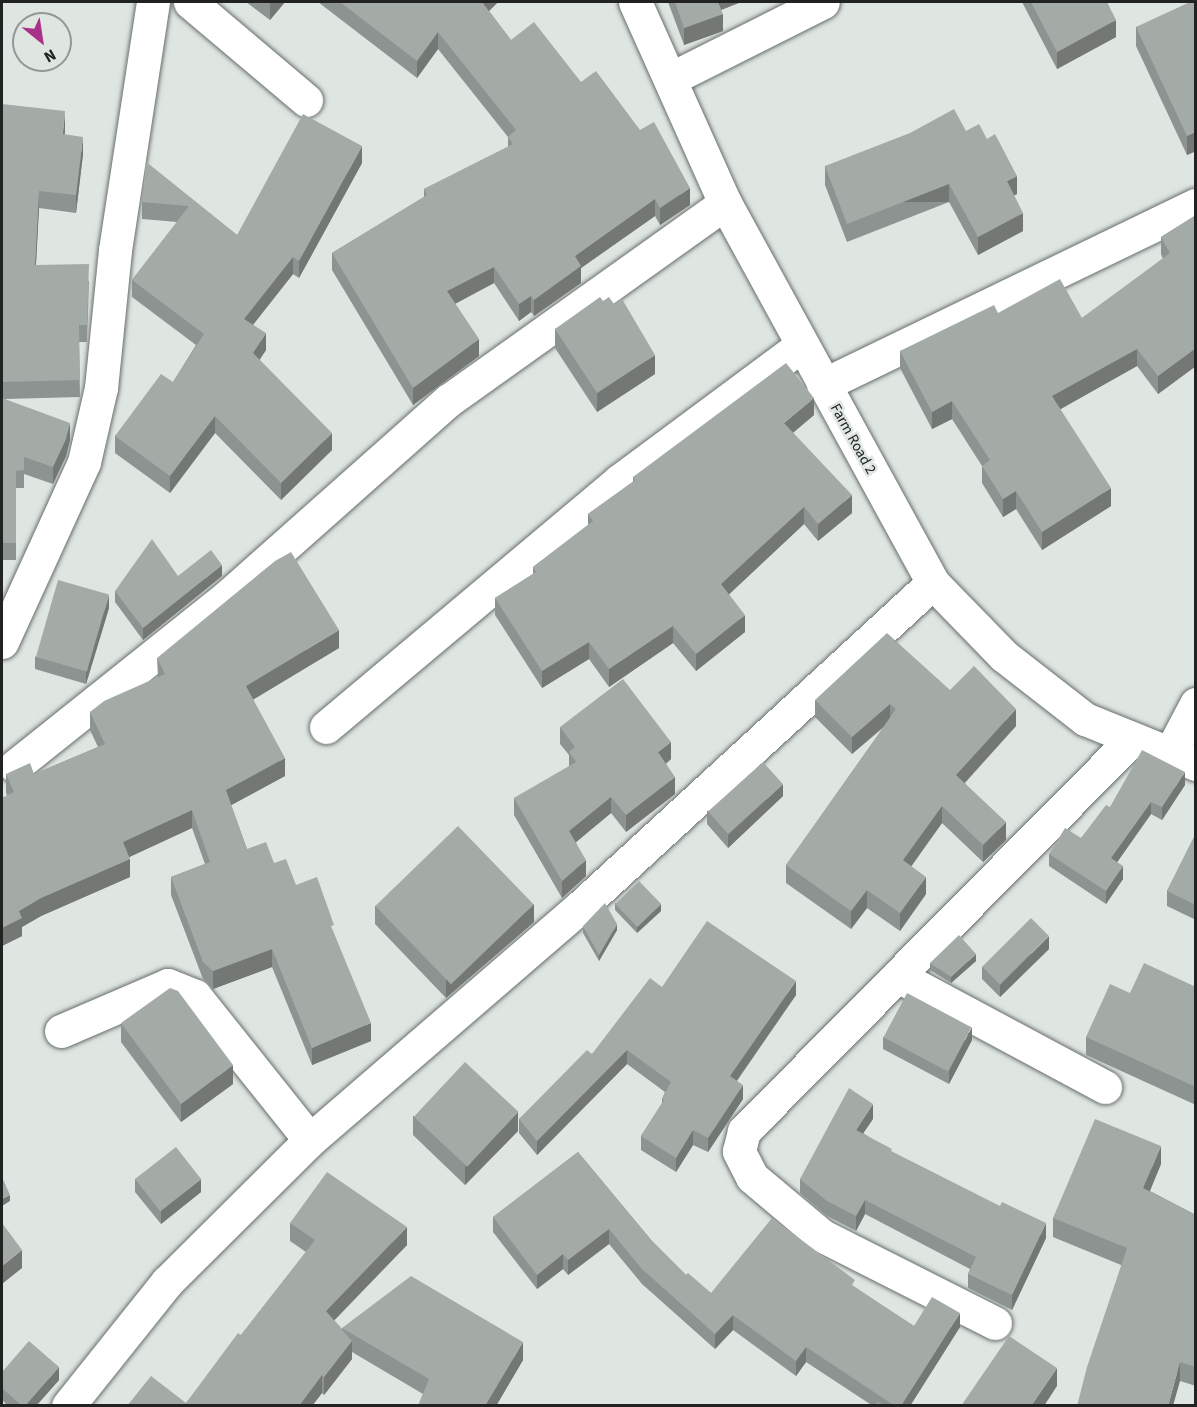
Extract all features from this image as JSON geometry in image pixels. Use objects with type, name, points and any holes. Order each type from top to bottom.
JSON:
[{"type":"street","points":[[2,642],[84,462],[101,388],[115,250],[153,2]]},
{"type":"street","points":[[190,2],[306,100]]},
{"type":"street","name":"Farm Road 2","points":[[635,2],[725,203],[801,346],[933,583],[1004,656],[1085,719],[1182,760]]},
{"type":"street","points":[[670,79],[823,2]]},
{"type":"street","points":[[15,766],[228,596],[449,400],[725,203]]},
{"type":"street","points":[[823,385],[1196,205]]},
{"type":"street","points":[[326,727],[619,481],[801,346]]},
{"type":"street","points":[[68,1406],[167,1282],[310,1140],[579,908],[933,583]]},
{"type":"street","points":[[1182,760],[1196,704]]},
{"type":"street","points":[[995,1323],[821,1235],[752,1177],[739,1151],[744,1131],[1132,740]]},
{"type":"street","points":[[898,976],[1105,1087]]},
{"type":"street","points":[[61,1031],[168,985],[195,996],[310,1140]]},
{"type":"building","points":[[340,2],[482,2],[511,40],[534,22],[581,82],[596,71],[640,130],[654,122],[690,188],[660,208],[655,199],[575,256],[581,266],[534,300],[531,296],[519,304],[494,267],[447,291],[479,339],[413,388],[332,253],[427,195],[424,189],[513,144],[508,137],[516,130],[438,32],[417,61]]},
{"type":"building","points":[[675,2],[718,2],[723,14],[684,28]]},
{"type":"building","points":[[1031,2],[1107,2],[1116,20],[1057,52]]},
{"type":"building","points":[[1190,2],[1196,6],[1196,132],[1187,136],[1136,27]]},
{"type":"building","points":[[2,104],[65,111],[63,134],[83,137],[76,195],[39,191],[35,265],[89,264],[87,325],[79,325],[80,380],[2,382]]},
{"type":"building","points":[[954,109],[966,131],[979,124],[987,139],[995,134],[1017,176],[1007,181],[1023,213],[978,237],[949,184],[847,224],[825,166],[910,133]]},
{"type":"building","points":[[303,114],[362,146],[299,261],[293,257],[244,319],[266,333],[253,353],[332,433],[281,483],[215,416],[170,476],[115,436],[161,374],[173,382],[204,334],[132,280],[189,206],[142,202],[146,162],[237,235]]},
{"type":"building","points":[[1196,215],[1196,348],[1158,376],[1137,349],[1052,396],[1111,488],[1042,532],[1016,491],[1003,499],[982,466],[990,460],[952,401],[932,412],[900,351],[994,305],[998,313],[1060,279],[1082,318],[1170,253],[1161,237]]},
{"type":"building","points":[[600,297],[603,301],[609,297],[614,304],[622,299],[655,355],[597,393],[555,329]]},
{"type":"building","points":[[786,363],[814,398],[784,423],[852,495],[818,524],[804,507],[721,584],[745,615],[696,654],[673,626],[609,669],[589,642],[542,671],[495,598],[536,572],[533,567],[593,521],[588,514],[635,480],[633,477]]},
{"type":"building","points":[[2,398],[70,423],[66,439],[53,467],[24,457],[24,470],[16,471],[16,543],[2,543]]},
{"type":"building","points":[[152,539],[178,576],[211,550],[222,565],[143,628],[115,591]]},
{"type":"building","points":[[291,552],[339,630],[246,686],[285,758],[226,790],[247,849],[266,842],[274,863],[286,859],[296,885],[317,877],[334,925],[331,926],[371,1023],[312,1048],[272,949],[213,971],[203,962],[171,877],[210,862],[192,810],[123,842],[130,859],[41,898],[19,911],[22,918],[2,928],[2,798],[14,792],[6,774],[30,763],[34,774],[105,744],[90,712],[104,701],[165,674],[157,658],[275,561]]},
{"type":"building","points":[[58,580],[109,595],[87,672],[36,657]]},
{"type":"building","points":[[887,633],[950,690],[974,666],[1016,709],[956,775],[1006,822],[983,845],[942,806],[903,860],[926,877],[900,913],[867,890],[851,911],[786,865],[896,709],[890,704],[852,737],[815,700]]},
{"type":"building","points":[[623,679],[671,742],[658,752],[675,777],[626,815],[611,797],[569,831],[586,860],[562,881],[514,798],[576,762],[569,752],[575,747],[560,727]]},
{"type":"building","points":[[1142,750],[1185,772],[1162,807],[1151,802],[1111,858],[1123,866],[1106,891],[1049,854],[1065,828],[1081,838],[1106,805],[1110,807]]},
{"type":"building","points":[[763,762],[783,784],[728,834],[708,812]]},
{"type":"building","points":[[458,826],[534,904],[451,984],[375,906]]},
{"type":"building","points":[[1196,833],[1196,905],[1167,891]]},
{"type":"building","points":[[639,881],[661,904],[637,927],[615,904]]},
{"type":"building","points":[[605,903],[617,924],[599,955],[583,926]]},
{"type":"building","points":[[1031,918],[1049,936],[1000,984],[982,967]]},
{"type":"building","points":[[707,921],[796,981],[730,1076],[743,1085],[708,1138],[693,1130],[676,1158],[641,1136],[664,1100],[662,1099],[671,1082],[627,1050],[537,1141],[519,1119],[587,1050],[592,1054],[650,978],[662,987]]},
{"type":"building","points":[[959,935],[976,954],[951,977],[930,963]]},
{"type":"building","points":[[1144,963],[1196,987],[1196,1087],[1086,1037],[1110,984],[1130,993]]},
{"type":"building","points":[[170,988],[178,991],[233,1065],[181,1104],[121,1023]]},
{"type":"building","points":[[907,993],[971,1027],[948,1071],[884,1037]]},
{"type":"building","points":[[465,1062],[518,1112],[467,1167],[414,1117]]},
{"type":"building","points":[[849,1088],[873,1104],[856,1130],[892,1149],[891,1151],[1000,1206],[1002,1202],[1046,1223],[1012,1295],[968,1274],[976,1257],[865,1200],[856,1216],[827,1201],[800,1179]]},
{"type":"building","points":[[1095,1119],[1161,1146],[1143,1188],[1196,1215],[1196,1367],[1180,1362],[1168,1406],[1077,1406],[1087,1367],[1127,1248],[1053,1218]]},
{"type":"building","points":[[176,1147],[201,1179],[160,1211],[135,1179]]},
{"type":"building","points":[[578,1152],[652,1241],[686,1275],[688,1273],[711,1293],[772,1218],[855,1280],[852,1285],[914,1326],[932,1297],[960,1313],[901,1406],[895,1406],[806,1347],[796,1361],[733,1315],[715,1334],[642,1269],[609,1229],[568,1260],[563,1254],[537,1275],[493,1217]]},
{"type":"building","points":[[327,1172],[407,1227],[326,1311],[352,1341],[324,1377],[322,1375],[299,1406],[127,1406],[151,1376],[186,1403],[238,1333],[241,1335],[315,1240],[290,1223]]},
{"type":"building","points":[[2,1177],[10,1195],[2,1199]]},
{"type":"building","points":[[2,1223],[22,1250],[2,1266]]},
{"type":"building","points":[[411,1276],[523,1342],[485,1406],[418,1406],[429,1379],[342,1328]]},
{"type":"building","points":[[1009,1336],[1057,1368],[1031,1406],[961,1406]]},
{"type":"building","points":[[29,1341],[59,1367],[25,1406],[22,1406],[2,1388],[2,1372]]}]
